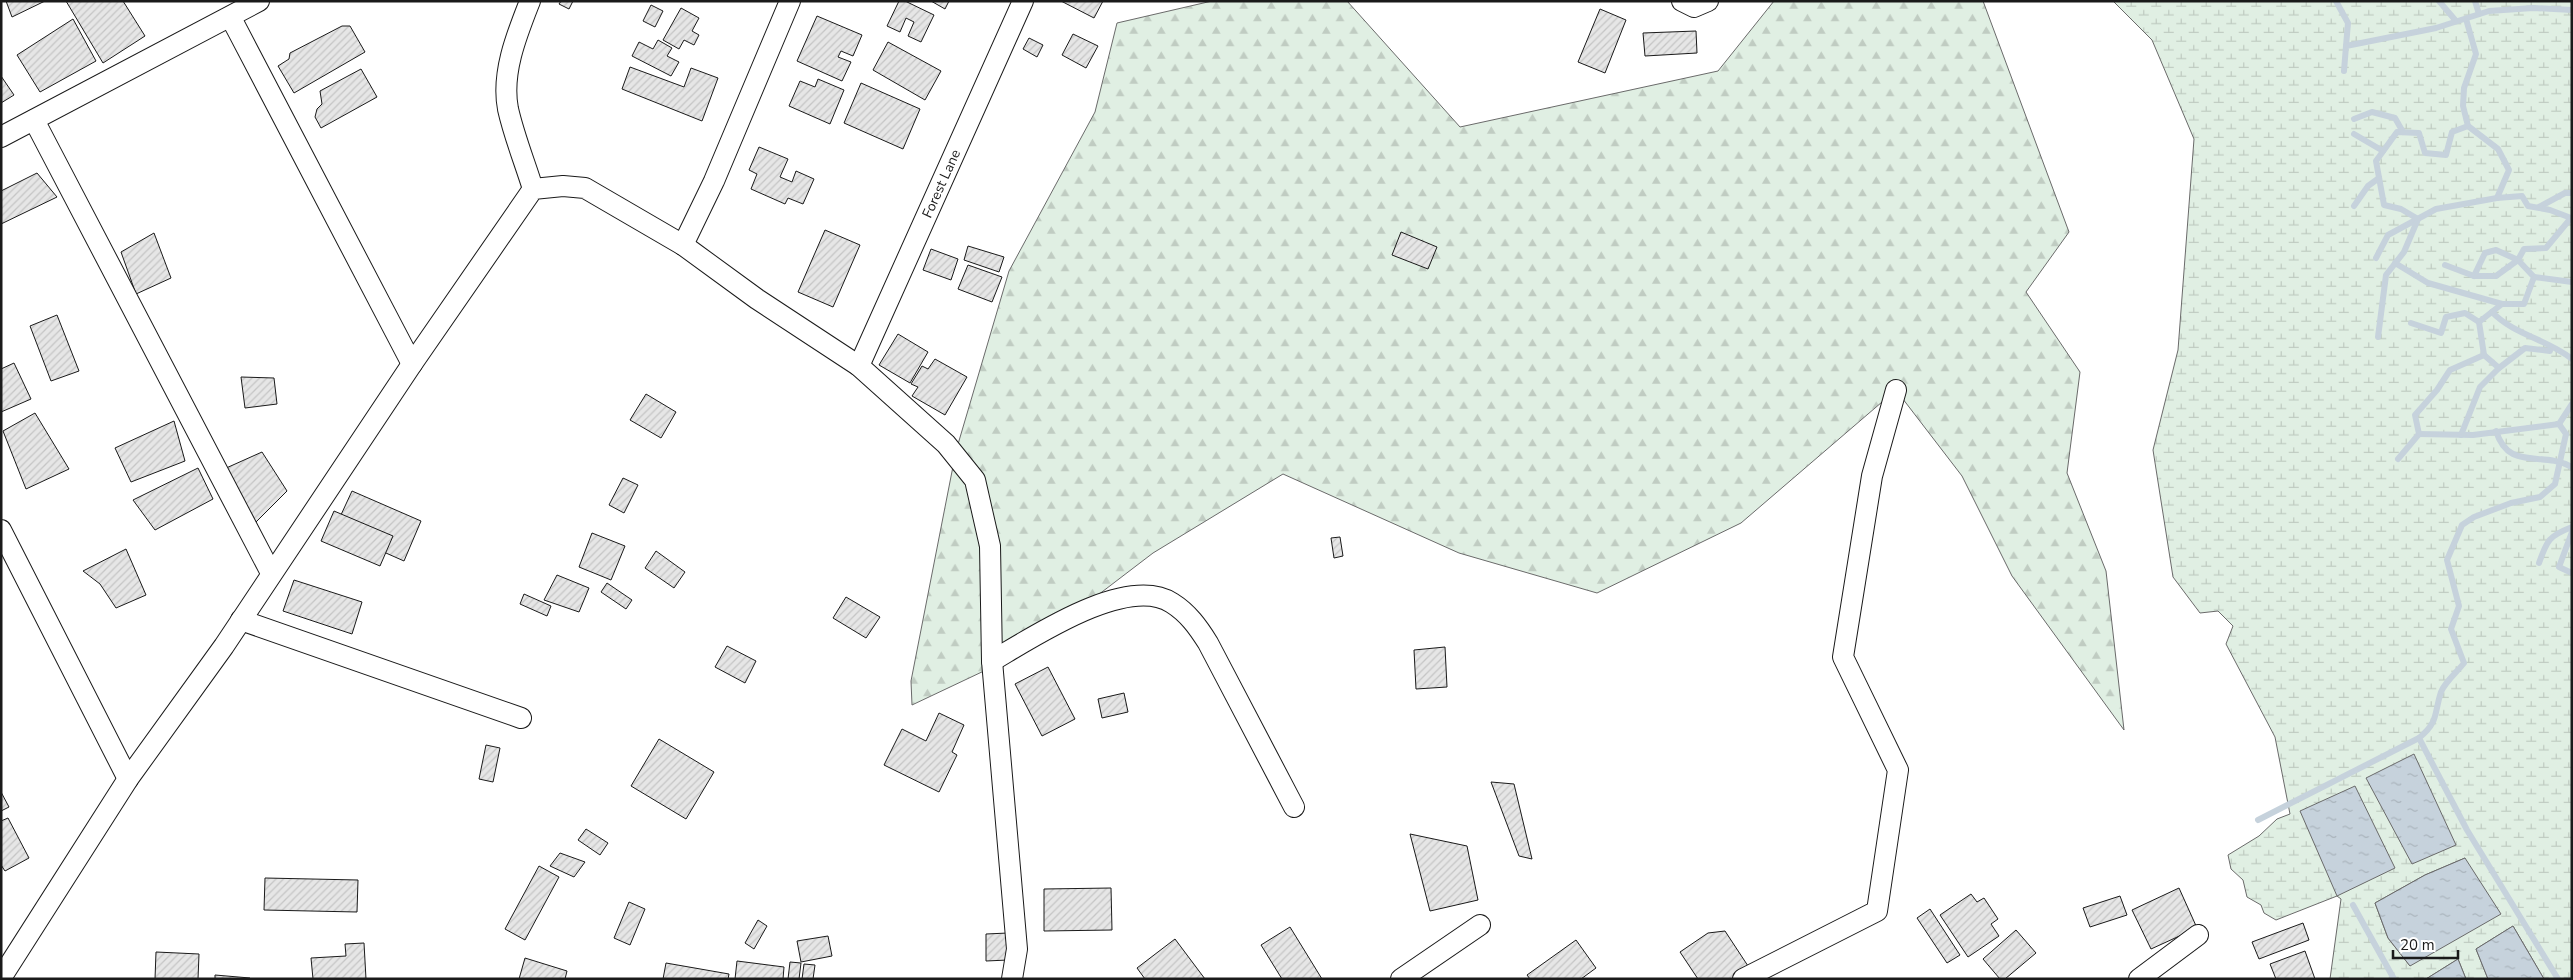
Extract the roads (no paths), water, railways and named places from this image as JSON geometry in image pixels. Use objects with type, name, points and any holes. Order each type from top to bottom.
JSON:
[{"type":"street","points":[[1,138],[231,18],[259,1]]},
{"type":"street","points":[[530,1],[515,38],[508,76],[508,107],[533,189]]},
{"type":"street","points":[[683,244],[714,181],[790,1]]},
{"type":"street","name":"Forest Lane","points":[[859,366],[1023,1]]},
{"type":"street","points":[[1682,1],[1694,6],[1708,1]]},
{"type":"street","points":[[231,18],[412,364]]},
{"type":"street","points":[[34,120],[271,573]]},
{"type":"street","points":[[1,978],[128,779],[241,620],[412,364],[533,189],[563,186],[585,188],[683,244],[757,298],[859,366],[946,444],[975,480],[990,546],[992,661],[1017,949],[1012,979]]},
{"type":"street","points":[[1743,979],[1877,911],[1898,770],[1843,656],[1872,476],[1896,390]]},
{"type":"street","points":[[1,530],[128,779]]},
{"type":"street","points":[[992,661],[1098,603],[1141,594],[1171,602],[1195,622],[1208,643],[1294,807]]},
{"type":"street","points":[[241,620],[522,718]]},
{"type":"street","points":[[1401,979],[1480,925]]},
{"type":"street","points":[[2139,979],[2198,935]]},
{"type":"water","points":[[2414,754],[2456,845],[2412,864],[2366,778]]},
{"type":"water","points":[[2355,786],[2395,868],[2337,896],[2300,811]]},
{"type":"water","points":[[2465,858],[2501,914],[2410,966],[2388,938],[2375,903],[2425,875]]},
{"type":"water","points":[[2513,926],[2544,979],[2488,979],[2476,949]]},
{"type":"water","points":[[2458,959],[2466,979],[2426,979]]},
{"type":"waterway","points":[[2336,1],[2348,23],[2346,46]]},
{"type":"waterway","points":[[2439,1],[2456,21]]},
{"type":"waterway","points":[[2475,1],[2479,14]]},
{"type":"waterway","points":[[2344,71],[2346,46],[2436,28],[2489,11],[2533,8],[2572,10]]},
{"type":"waterway","points":[[2466,19],[2476,54],[2464,88],[2463,106],[2468,126],[2498,149],[2509,170],[2497,198]]},
{"type":"waterway","points":[[2354,119],[2372,112],[2395,118],[2403,132]]},
{"type":"waterway","points":[[2378,337],[2386,275],[2404,252],[2418,219],[2401,209],[2384,205],[2376,161],[2397,132],[2419,133],[2425,153],[2446,155],[2452,132],[2468,126]]},
{"type":"waterway","points":[[2354,134],[2383,151]]},
{"type":"waterway","points":[[2354,206],[2368,186],[2379,178]]},
{"type":"waterway","points":[[2539,207],[2565,193],[2572,193]]},
{"type":"waterway","points":[[2376,258],[2388,235],[2436,209],[2497,198],[2522,196],[2528,206],[2550,210],[2571,218],[2546,248],[2524,249],[2518,260],[2534,277],[2524,304],[2502,304],[2479,322],[2484,355],[2450,370],[2437,390],[2415,415],[2419,434],[2398,459]]},
{"type":"waterway","points":[[2474,276],[2485,253],[2496,250],[2518,260]]},
{"type":"waterway","points":[[2445,265],[2474,276],[2496,276],[2518,260]]},
{"type":"waterway","points":[[2395,263],[2428,283],[2502,304]]},
{"type":"waterway","points":[[2534,277],[2572,282]]},
{"type":"waterway","points":[[2492,312],[2520,332],[2552,346],[2572,359]]},
{"type":"waterway","points":[[2411,323],[2441,333],[2446,317],[2465,313],[2479,322]]},
{"type":"waterway","points":[[2499,368],[2525,348],[2550,351]]},
{"type":"waterway","points":[[2461,435],[2480,387],[2499,368],[2484,355]]},
{"type":"waterway","points":[[2419,434],[2473,435],[2559,424],[2572,404]]},
{"type":"waterway","points":[[2558,979],[2467,830],[2419,738],[2433,722],[2443,688],[2464,663],[2451,629],[2459,606],[2447,560],[2462,525],[2474,517],[2511,503],[2540,497],[2555,484],[2566,434],[2559,424]]},
{"type":"waterway","points":[[2496,431],[2502,444],[2509,452],[2527,458],[2560,462],[2572,467]]},
{"type":"waterway","points":[[2539,563],[2544,549],[2550,540],[2558,533],[2572,527]]},
{"type":"waterway","points":[[2572,532],[2559,567],[2572,573]]},
{"type":"waterway","points":[[2258,820],[2419,738]]},
{"type":"waterway","points":[[2353,905],[2394,979]]}]
